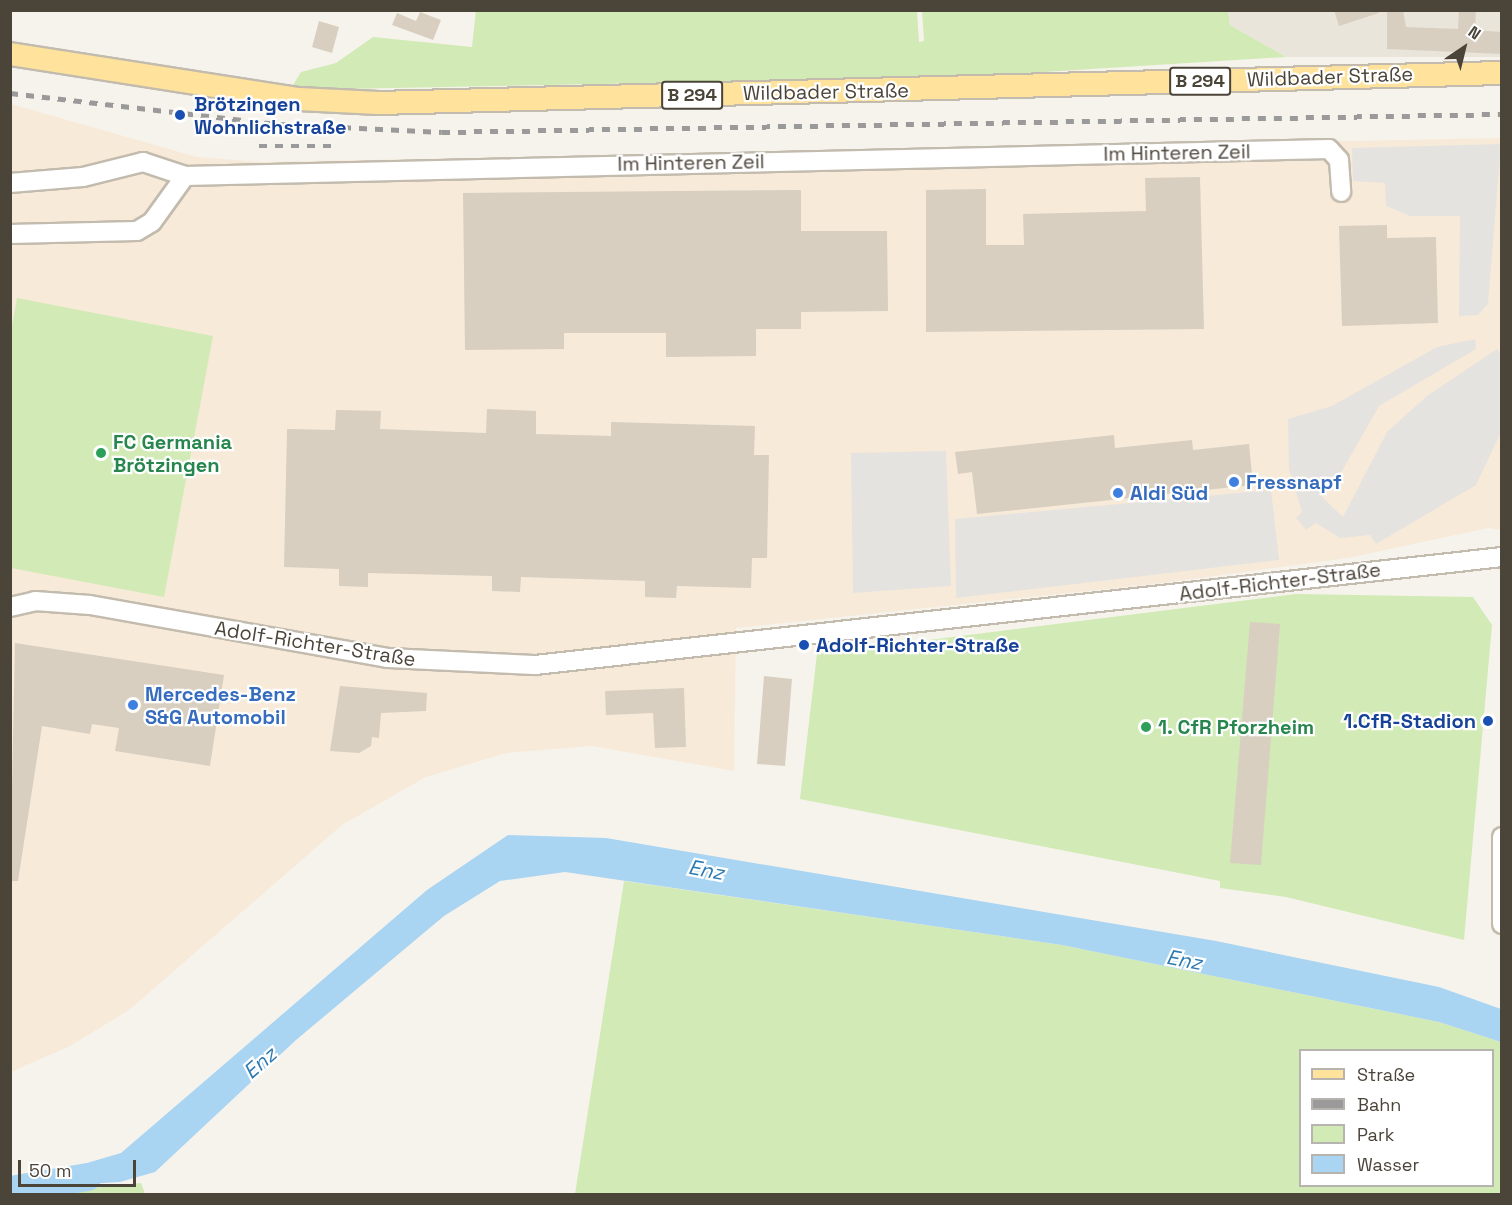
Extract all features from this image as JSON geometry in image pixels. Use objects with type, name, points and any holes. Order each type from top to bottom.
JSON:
[{"type":"main road","name":"Wildbader Straße","points":[[10,54],[298,99],[378,103],[1502,73]]},
{"type":"street","name":"Im Hinteren Zeil","points":[[10,183],[83,177],[143,162],[185,176],[1329,149],[1340,160],[1341,192]]},
{"type":"street","points":[[10,234],[137,231],[152,222],[185,176]]},
{"type":"street","name":"Adolf-Richter-Straße","points":[[15,600],[100,606],[387,658],[535,665],[1502,557]]},
{"type":"street","points":[[1502,837],[1502,924]]},
{"type":"shaded area","points":[[1228,11],[1501,11],[1501,57],[1286,57],[1230,25]]},
{"type":"shaded area","points":[[11,104],[197,157],[259,162],[1501,138],[1501,530],[1488,528],[1348,558],[1154,584],[736,628],[734,771],[592,746],[506,753],[426,777],[342,825],[129,1010],[70,1046],[11,1072]]},
{"type":"shaded area","points":[[1501,144],[1488,304],[1478,315],[1459,316],[1460,216],[1410,216],[1386,206],[1385,183],[1353,181],[1352,148]]},
{"type":"shaded area","points":[[1475,339],[1476,349],[1379,406],[1333,487],[1321,496],[1343,517],[1387,432],[1427,396],[1497,349],[1501,355],[1501,432],[1476,485],[1376,544],[1370,535],[1340,538],[1316,523],[1306,530],[1296,518],[1302,512],[1289,469],[1288,419],[1332,406],[1437,347]]},
{"type":"shaded area","points":[[946,451],[951,586],[853,593],[851,453]]},
{"type":"shaded area","points":[[1271,490],[1279,560],[956,598],[955,519]]},
{"type":"green space","points":[[476,10],[917,11],[919,42],[924,41],[922,11],[1228,11],[1230,25],[1286,57],[963,77],[290,90],[301,72],[336,63],[373,37],[472,47]]},
{"type":"green space","name":"FC Germania Brötzingen","points":[[17,298],[213,336],[164,597],[11,568],[10,337]]},
{"type":"green space","name":"1. CfR Pforzheim","points":[[1296,594],[1473,597],[1492,625],[1464,940],[1286,897],[1220,888],[1220,881],[800,799],[817,654]]},
{"type":"green space","points":[[624,881],[1062,945],[1439,1022],[1501,1042],[1501,1194],[575,1194]]},
{"type":"green space","points":[[141,1183],[145,1194],[29,1194]]},
{"type":"water","points":[[508,835],[606,838],[1216,941],[1439,987],[1501,1009],[1501,1042],[1439,1022],[1062,945],[565,872],[500,881],[444,916],[296,1040],[155,1172],[120,1182],[51,1186],[53,1173],[121,1153],[427,890]]},
{"type":"building","points":[[1334,10],[1378,10],[1379,13],[1339,26]]},
{"type":"building","points":[[1387,10],[1403,10],[1406,27],[1458,29],[1459,10],[1476,10],[1475,30],[1502,32],[1502,54],[1387,49]]},
{"type":"building","points":[[420,12],[441,20],[433,40],[392,25],[397,13],[416,21]]},
{"type":"building","points":[[319,21],[339,27],[332,53],[312,47]]},
{"type":"building","points":[[1200,177],[1204,329],[926,332],[926,190],[986,189],[986,245],[1024,245],[1023,214],[1146,211],[1145,178]]},
{"type":"building","points":[[801,190],[801,231],[887,231],[888,311],[801,312],[801,329],[756,329],[756,356],[666,357],[666,333],[564,333],[564,349],[465,350],[463,193]]},
{"type":"building","points":[[1387,225],[1387,238],[1436,237],[1438,323],[1342,326],[1339,226]]},
{"type":"building","points":[[487,409],[536,411],[536,434],[611,436],[611,422],[755,426],[754,455],[769,455],[767,558],[752,558],[751,588],[677,586],[676,598],[645,597],[645,581],[521,577],[520,592],[492,591],[492,576],[368,573],[368,587],[339,586],[339,569],[284,567],[287,429],[335,430],[336,410],[381,411],[380,429],[486,433]]},
{"type":"building","points":[[1114,435],[1115,448],[1192,440],[1193,450],[1249,444],[1253,485],[977,514],[972,472],[958,474],[955,452]]},
{"type":"building","points":[[1250,622],[1280,624],[1261,865],[1230,863]]},
{"type":"building","points":[[15,643],[224,675],[210,766],[115,751],[119,728],[92,724],[90,734],[42,726],[18,881],[10,881]]},
{"type":"building","points":[[764,676],[792,679],[785,766],[757,764]]},
{"type":"building","points":[[340,686],[427,693],[426,711],[381,713],[379,738],[372,737],[371,746],[359,753],[330,751]]},
{"type":"building","points":[[684,688],[686,747],[655,748],[653,713],[606,715],[605,691]]},
{"type":"waterway","name":"Enz","points":[[10,1190],[88,1177]]},
{"type":"railway","points":[[10,93],[279,124],[442,132],[1502,114]]},
{"type":"railway","points":[[259,146],[337,146]]},
{"type":"place","name":"Brötzingen Wohnlichstraße","points":[[180,115]]},
{"type":"place","name":"FC Germania Brötzingen","points":[[101,453]]},
{"type":"place","name":"Fressnapf","points":[[1234,482]]},
{"type":"place","name":"Aldi Süd","points":[[1118,493]]},
{"type":"place","name":"Adolf-Richter-Straße","points":[[804,645]]},
{"type":"place","name":"Mercedes-Benz S&G Automobil","points":[[133,705]]},
{"type":"place","name":"1.CfR-Stadion","points":[[1488,721]]},
{"type":"place","name":"1. CfR Pforzheim","points":[[1146,727]]}]
